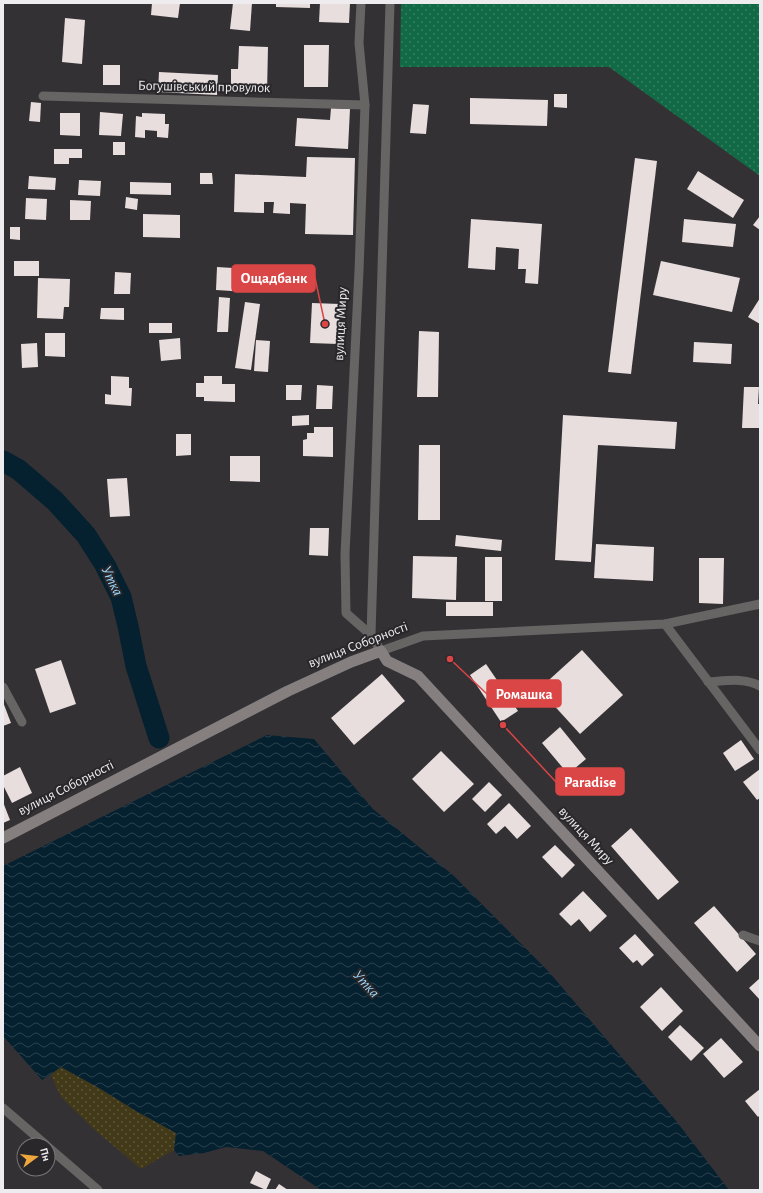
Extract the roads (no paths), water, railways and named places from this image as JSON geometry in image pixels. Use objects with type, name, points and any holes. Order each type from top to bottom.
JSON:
[{"type":"main road","name":"вулиця Соборності","points":[[3,838],[288,691],[351,662],[381,651]]},
{"type":"main road","name":"вулиця Миру","points":[[381,651],[387,661],[418,676],[760,1046]]},
{"type":"street","name":"вулиця Миру","points":[[361,3],[359,43],[365,105],[358,287],[344,554],[346,613],[371,635],[381,651]]},
{"type":"street","points":[[371,635],[390,3]]},
{"type":"street","name":"Богушівський провулок","points":[[43,96],[365,105]]},
{"type":"street","name":"вулиця Соборності","points":[[381,651],[423,636],[665,624],[760,604]]},
{"type":"street","points":[[665,624],[760,750]]},
{"type":"street","points":[[708,682],[743,680],[760,686]]},
{"type":"street","points":[[3,687],[22,722]]},
{"type":"street","points":[[743,935],[754,940],[760,940]]},
{"type":"street","points":[[3,1108],[37,1137]]},
{"type":"street","points":[[56,1154],[98,1190]]},
{"type":"water","points":[[267,735],[314,739],[373,809],[454,876],[549,972],[677,1122],[729,1190],[321,1190],[263,1151],[226,1147],[204,1153],[179,1156],[174,1150],[176,1133],[99,1088],[61,1067],[42,1080],[3,1036],[3,866]]},
{"type":"waterway","name":"Утка","points":[[3,461],[19,470],[55,501],[86,535],[105,565],[121,597],[136,666],[159,738]]},
{"type":"place","name":"Ощадбанк","points":[[325,324]]},
{"type":"place","name":"Ромашка","points":[[450,659]]},
{"type":"place","name":"Paradise","points":[[503,725]]}]
